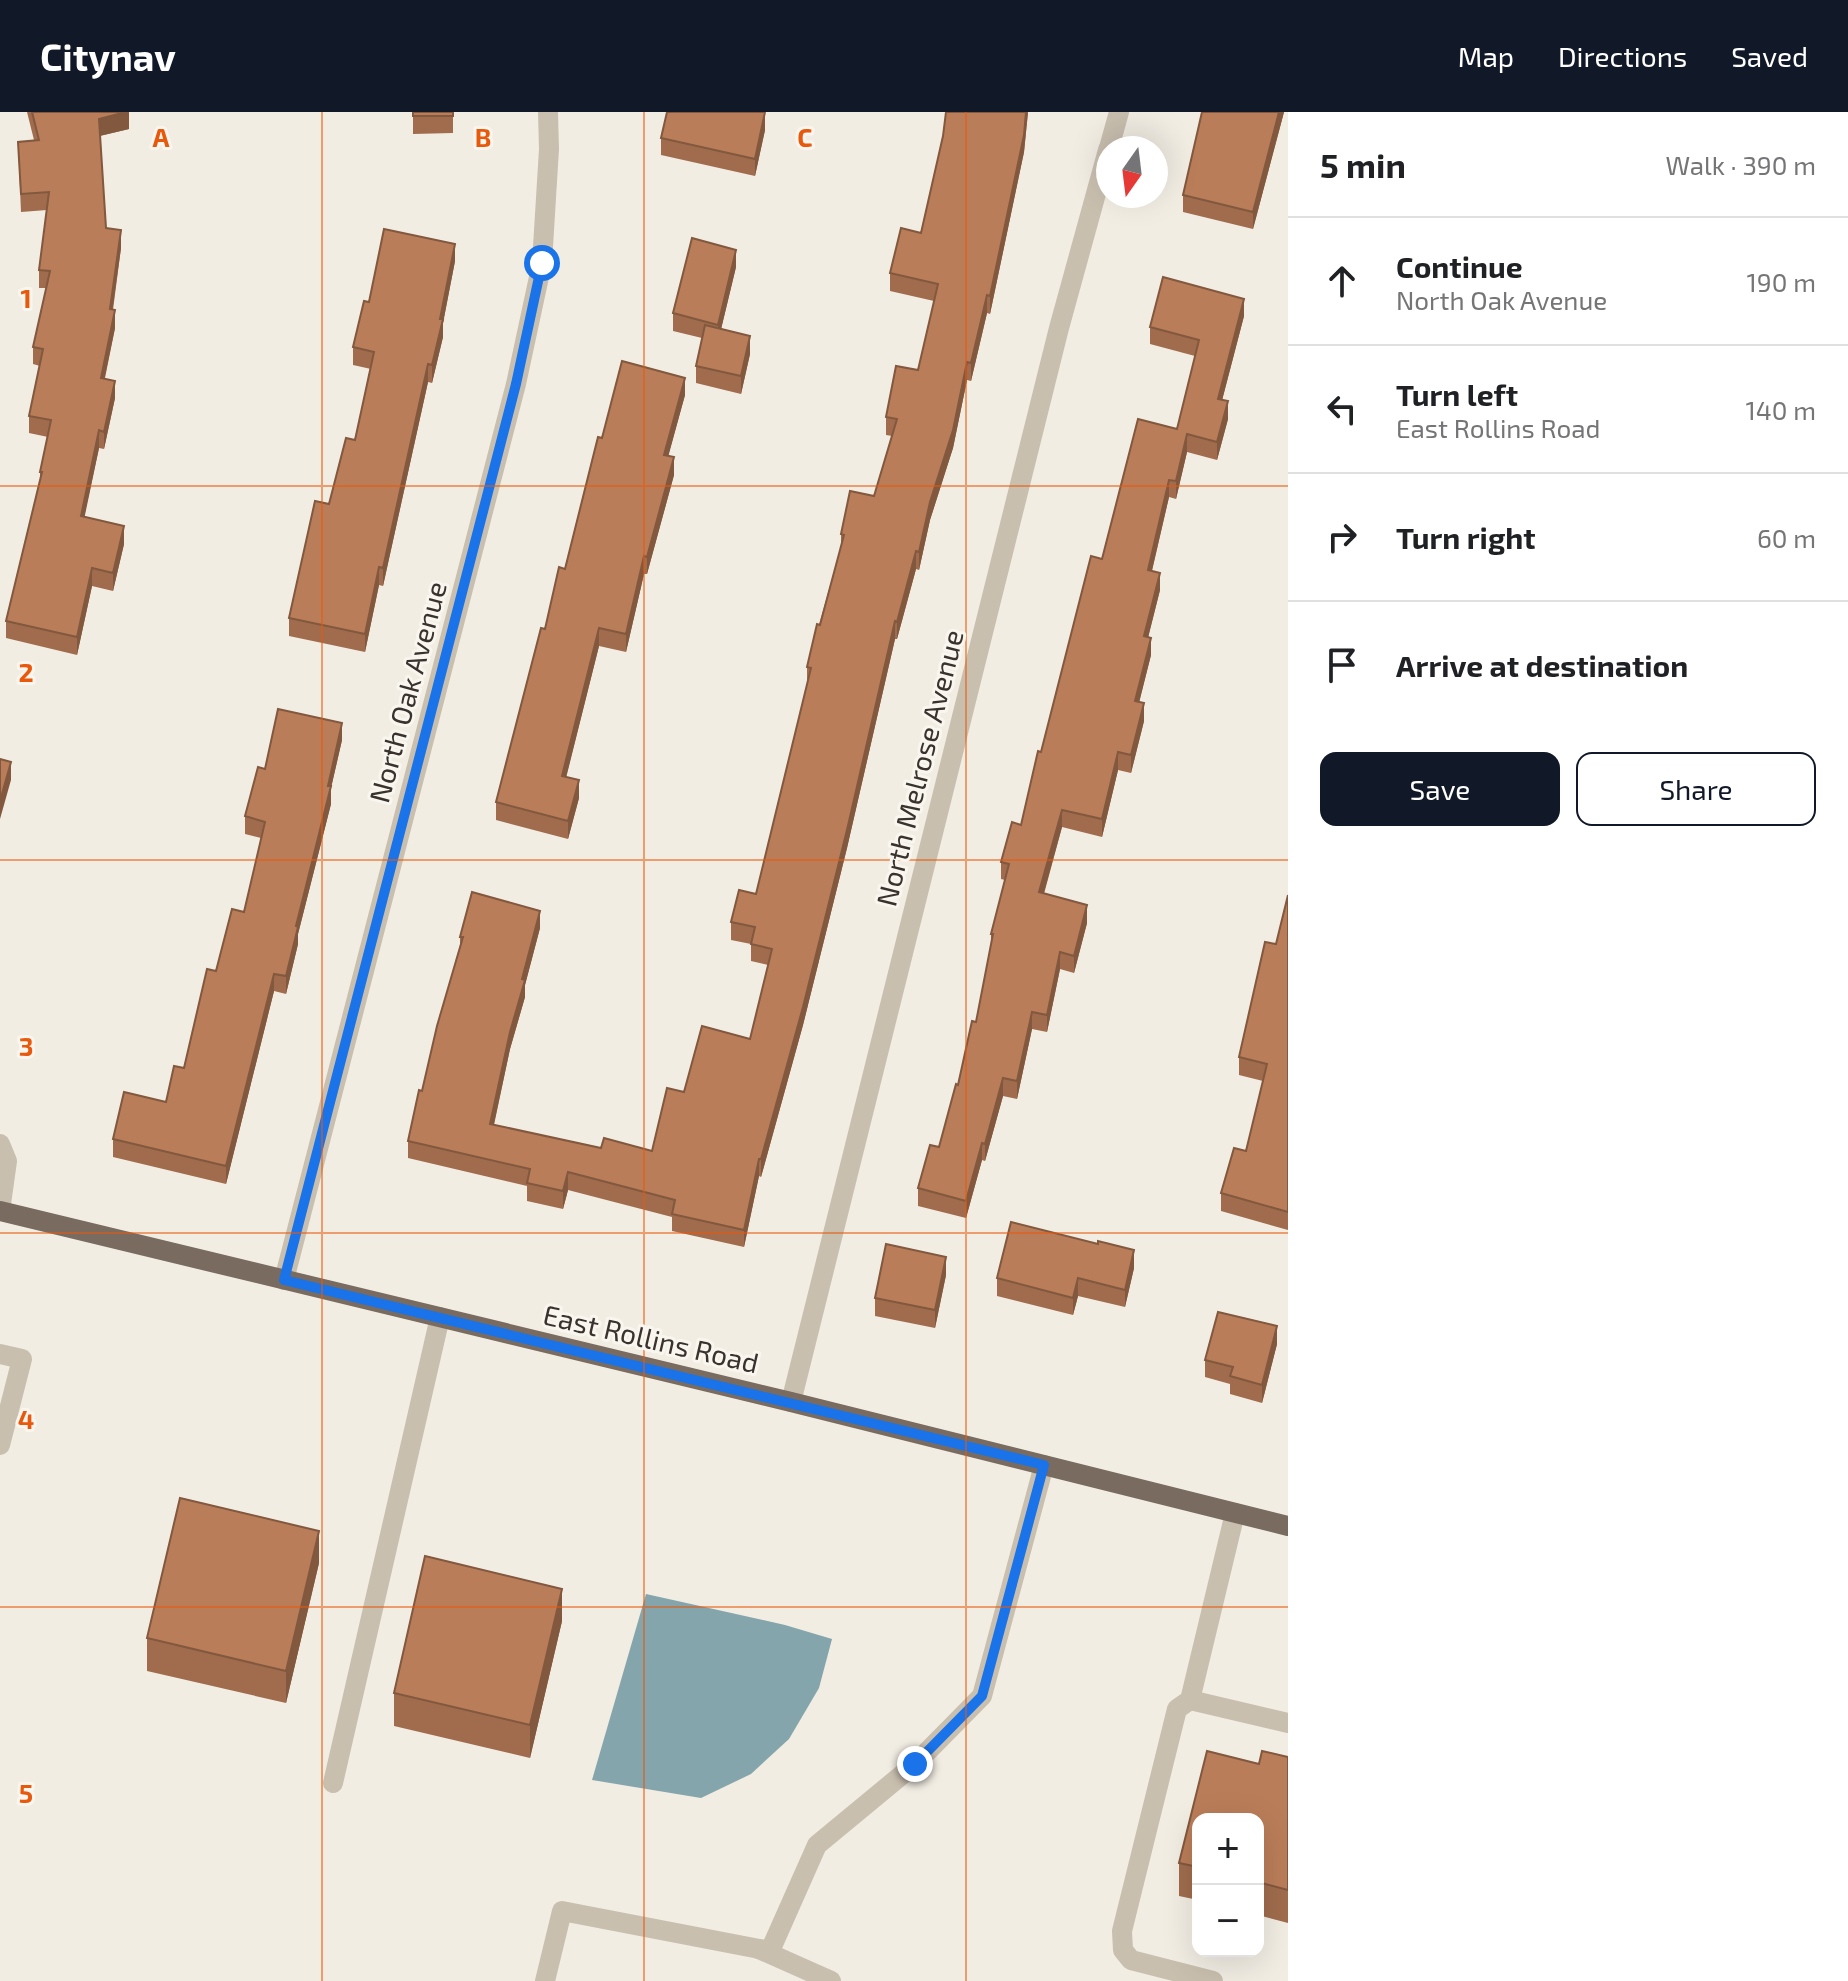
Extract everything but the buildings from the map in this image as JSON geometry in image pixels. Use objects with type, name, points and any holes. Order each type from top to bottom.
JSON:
[{"type":"main road","name":"East Rollins Road","points":[[0,1211],[1235,1513],[1287,1523]]},
{"type":"street","name":"North Oak Avenue","points":[[284,1280],[516,384],[542,263],[549,149],[548,112]]},
{"type":"street","name":"North Melrose Avenue","points":[[1112,136],[1119,112]]},
{"type":"street","name":"North Melrose Avenue","points":[[791,1402],[1059,328],[1096,193]]},
{"type":"street","points":[[0,1144],[7,1161],[0,1211]]},
{"type":"street","points":[[333,1783],[440,1317]]},
{"type":"street","points":[[0,1354],[22,1359],[0,1445]]},
{"type":"street","points":[[545,1981],[562,1911],[770,1951],[817,1845],[915,1764],[982,1696],[1044,1465]]},
{"type":"street","points":[[1213,1981],[1131,1960],[1121,1942],[1177,1709],[1190,1700],[1235,1513]]},
{"type":"street","points":[[1190,1700],[1288,1723]]},
{"type":"street","points":[[759,1949],[831,1981]]},
{"type":"water","points":[[646,1594],[785,1625],[832,1639],[819,1688],[789,1739],[751,1774],[701,1798],[592,1780]]},
{"type":"route","points":[[542,263],[516,384],[284,1280],[1044,1465],[982,1696],[915,1764]]}]
